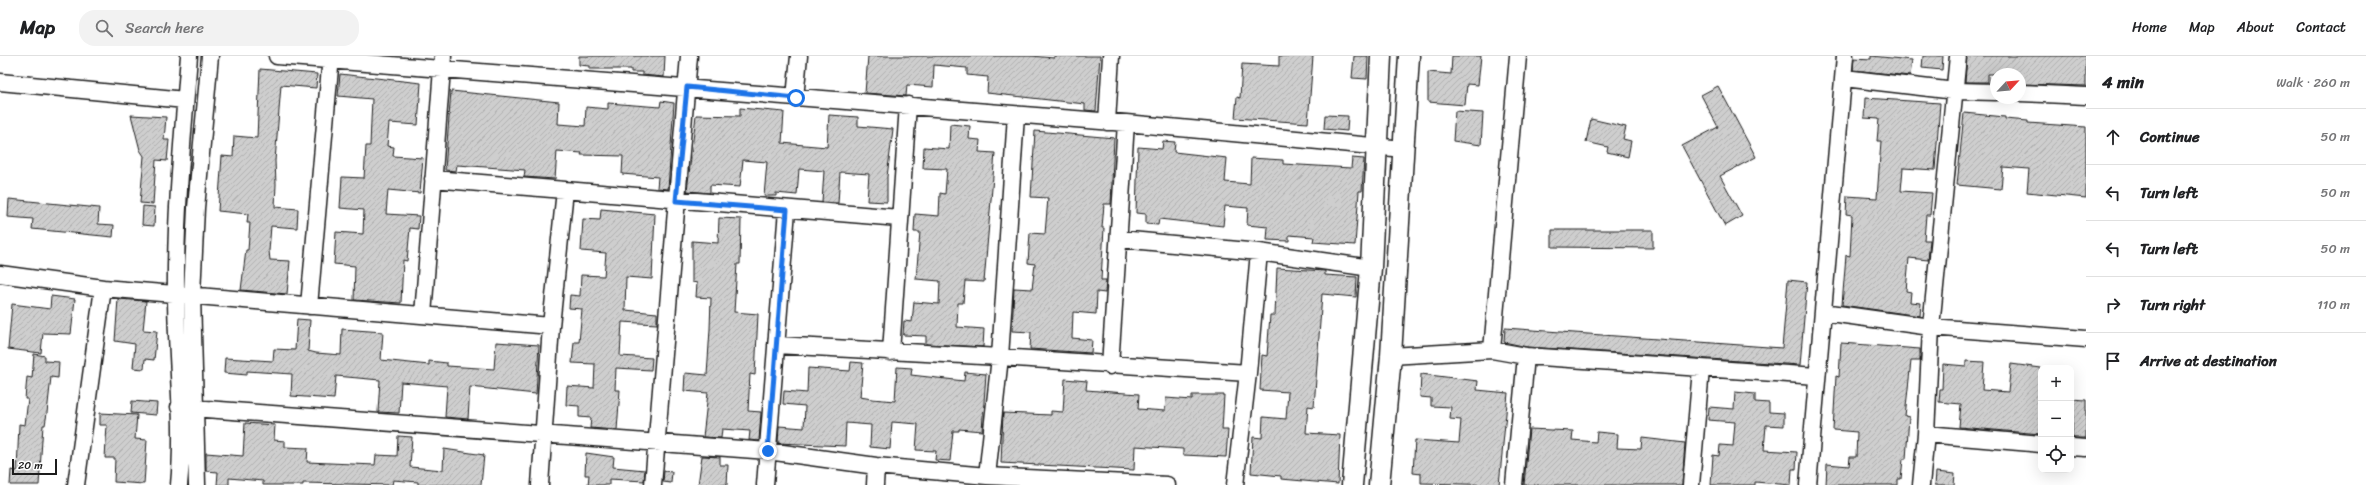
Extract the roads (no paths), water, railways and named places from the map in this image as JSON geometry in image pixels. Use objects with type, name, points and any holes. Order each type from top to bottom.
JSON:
[{"type":"main road","points":[[1352,485],[1371,268],[1381,56]]},
{"type":"main road","points":[[1379,485],[1391,356],[1409,56]]},
{"type":"street","points":[[179,485],[179,408],[176,294],[177,228],[189,56]]},
{"type":"street","points":[[198,485],[192,295],[196,208],[210,56]]},
{"type":"street","points":[[276,56],[443,62],[796,98],[1126,123],[1404,149]]},
{"type":"street","points":[[653,485],[689,56]]},
{"type":"street","points":[[796,98],[799,56]]},
{"type":"street","points":[[1107,122],[1111,56]]},
{"type":"street","points":[[1492,350],[1518,56]]},
{"type":"street","points":[[1808,485],[1845,56]]},
{"type":"street","points":[[1921,485],[1926,434],[1931,328],[1958,56]]},
{"type":"street","points":[[309,306],[331,59]]},
{"type":"street","points":[[423,315],[443,62]]},
{"type":"street","points":[[1844,78],[1955,91],[1990,92]]},
{"type":"street","points":[[0,82],[185,100]]},
{"type":"street","points":[[2026,93],[2086,96]]},
{"type":"street","points":[[891,352],[899,218],[908,106]]},
{"type":"street","points":[[987,476],[1000,357],[1016,115]]},
{"type":"street","points":[[1110,366],[1120,239],[1126,123]]},
{"type":"street","points":[[433,179],[676,201],[899,218]]},
{"type":"street","points":[[540,485],[552,326],[565,190]]},
{"type":"street","points":[[765,485],[787,210]]},
{"type":"street","points":[[1120,239],[1259,252],[1371,268]]},
{"type":"street","points":[[1234,485],[1248,373],[1259,252]]},
{"type":"street","points":[[0,274],[103,288],[552,326]]},
{"type":"street","points":[[76,485],[103,288]]},
{"type":"street","points":[[1823,312],[1931,328],[2086,339]]},
{"type":"street","points":[[776,345],[1000,357],[1110,366],[1248,373]]},
{"type":"street","points":[[1391,356],[1492,350],[1526,356],[1817,376]]},
{"type":"street","points":[[1514,485],[1526,356]]},
{"type":"street","points":[[1691,485],[1701,369]]},
{"type":"street","points":[[179,408],[196,408],[768,451],[876,466],[987,476],[1167,485]]},
{"type":"street","points":[[1926,434],[2038,444]]},
{"type":"street","points":[[2074,447],[2086,448]]},
{"type":"street","points":[[874,485],[876,466]]}]
